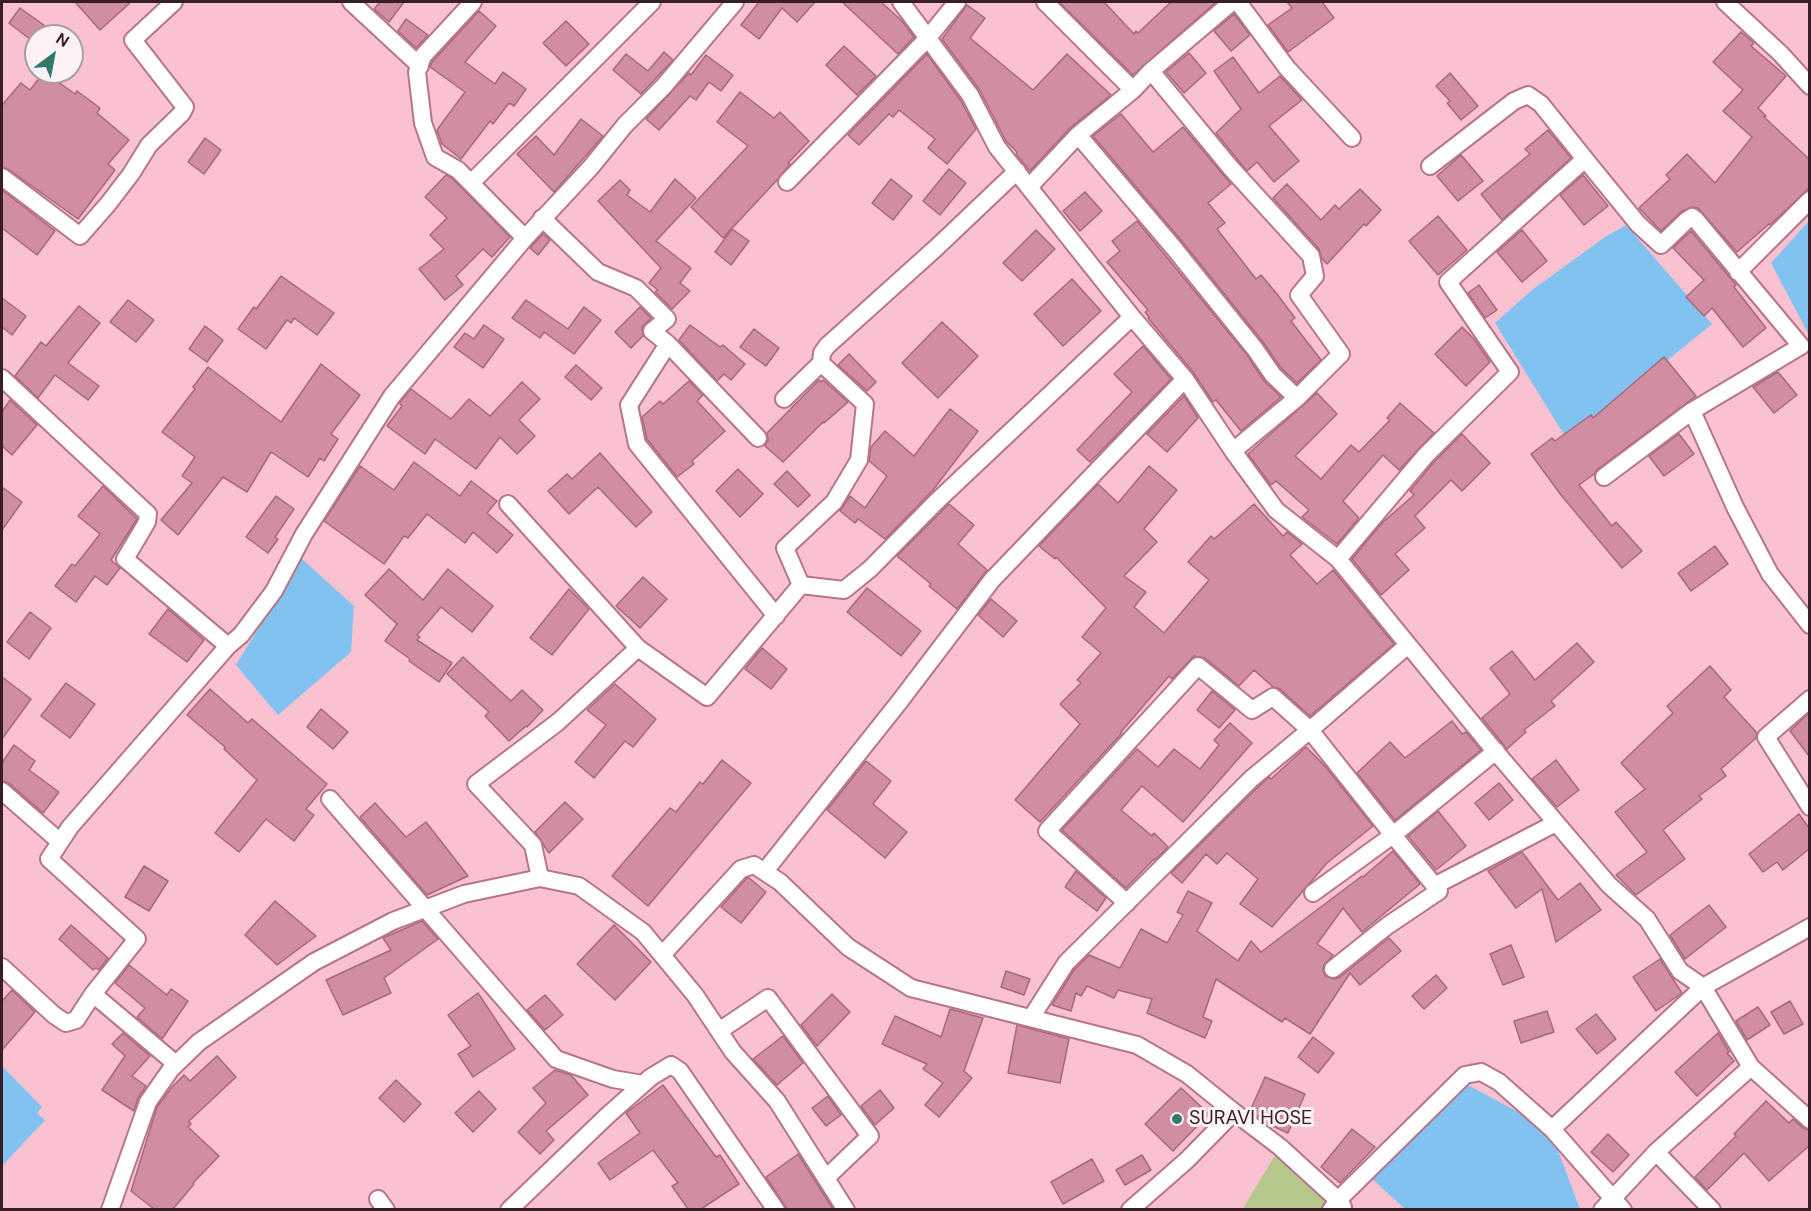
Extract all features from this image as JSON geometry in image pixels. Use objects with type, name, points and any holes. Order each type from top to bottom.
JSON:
[{"type":"street","points":[[2,177],[80,236],[108,204],[150,145],[182,113],[185,107],[133,40],[174,2]]},
{"type":"street","points":[[351,2],[420,66]]},
{"type":"street","points":[[473,2],[423,56],[417,72],[423,123],[435,157],[458,170],[525,238]]},
{"type":"street","points":[[471,183],[651,2]]},
{"type":"street","points":[[2,967],[54,1015],[66,1023],[76,1020],[93,994],[137,939],[49,859],[59,841],[228,646],[241,635],[274,591],[304,534],[392,396],[542,218],[591,167],[625,125],[664,86],[735,2]]},
{"type":"street","points":[[901,2],[970,95],[997,147],[1132,317],[1185,379],[1276,510],[1338,559],[1609,885],[1647,919],[1680,971],[1703,987],[1751,1067],[1809,1120]]},
{"type":"street","points":[[787,182],[927,39],[957,2]]},
{"type":"street","points":[[1045,2],[1134,90]]},
{"type":"street","points":[[1030,186],[1078,135],[1134,90],[1151,71],[1232,2]]},
{"type":"street","points":[[1238,2],[1287,68],[1352,138]]},
{"type":"street","points":[[1725,2],[1781,54],[1809,86]]},
{"type":"street","points":[[1151,71],[1230,167],[1311,256],[1315,276],[1299,295],[1341,354],[1297,398],[1233,451]]},
{"type":"street","points":[[1430,166],[1514,101],[1528,95],[1541,104],[1638,224],[1661,245],[1692,217],[1801,346],[1692,411],[1604,477]]},
{"type":"street","points":[[1078,135],[1181,256],[1273,375],[1297,398]]},
{"type":"street","points":[[1338,559],[1426,455],[1510,372],[1448,282],[1585,159]]},
{"type":"street","points":[[784,399],[821,363],[822,353],[827,346],[938,247],[1017,171]]},
{"type":"street","points":[[1738,272],[1809,200]]},
{"type":"street","points":[[542,218],[598,272],[636,288],[667,319],[652,332],[668,344],[758,438]]},
{"type":"street","points":[[801,585],[844,590],[870,569],[936,502],[1132,317]]},
{"type":"street","points":[[668,344],[629,405],[637,444],[776,616]]},
{"type":"street","points":[[801,585],[785,548],[834,502],[860,460],[865,404],[821,363]]},
{"type":"street","points":[[2,378],[148,514],[147,522],[124,559],[228,646]]},
{"type":"street","points":[[765,871],[900,701],[992,580],[1185,379]]},
{"type":"street","points":[[1692,411],[1735,507],[1770,574],[1809,625]]},
{"type":"street","points":[[508,504],[638,648],[707,697],[801,585]]},
{"type":"street","points":[[1031,1018],[1066,963],[1251,778],[1408,645]]},
{"type":"street","points":[[540,878],[533,845],[476,784],[558,722],[638,648]]},
{"type":"street","points":[[1126,903],[1047,831],[1198,666],[1252,710],[1273,697],[1310,730],[1438,891],[1387,926],[1333,969]]},
{"type":"street","points":[[1809,699],[1766,737],[1809,807]]},
{"type":"street","points":[[1313,892],[1393,835],[1496,751]]},
{"type":"street","points":[[2,791],[59,841]]},
{"type":"street","points":[[330,799],[556,1059],[613,1079],[643,1084]]},
{"type":"street","points":[[1434,886],[1556,823]]},
{"type":"street","points":[[662,955],[741,869],[754,865],[780,882],[848,947],[911,988],[1137,1046],[1187,1074],[1280,1147],[1338,1206],[1465,1075],[1481,1072],[1499,1082],[1552,1129],[1612,1206],[1656,1152],[1751,1067]]},
{"type":"street","points":[[110,1209],[148,1102],[177,1064],[199,1042],[314,962],[393,921],[464,894],[540,878],[579,886],[643,932],[695,994],[733,1052],[777,1101],[846,1209]]},
{"type":"street","points":[[1552,1129],[1703,987],[1809,927]]},
{"type":"street","points":[[93,994],[177,1064]]},
{"type":"street","points":[[719,1031],[768,998],[870,1136],[826,1178]]},
{"type":"street","points":[[509,1209],[643,1084],[671,1065],[680,1071],[776,1209]]},
{"type":"street","points":[[1130,1209],[1187,1160],[1234,1112]]},
{"type":"street","points":[[1656,1152],[1712,1209]]},
{"type":"green space","points":[[1280,1147],[1338,1200],[1331,1209],[1242,1210]]},
{"type":"water","points":[[1809,221],[1809,335],[1771,263]]},
{"type":"water","points":[[1626,225],[1712,324],[1568,441],[1495,323],[1532,290],[1605,237]]},
{"type":"water","points":[[301,558],[354,606],[351,652],[278,715],[236,665]]},
{"type":"water","points":[[2,1066],[42,1107],[37,1113],[45,1120],[2,1166]]},
{"type":"water","points":[[1466,1084],[1550,1129],[1580,1209],[1405,1209],[1372,1179]]},
{"type":"building","points":[[75,2],[131,2],[100,30]]},
{"type":"building","points":[[380,2],[404,2],[389,22],[374,9]]},
{"type":"building","points":[[759,2],[815,2],[797,22],[782,8],[759,39],[741,25]]},
{"type":"building","points":[[842,2],[881,2],[902,21],[914,37],[898,54]]},
{"type":"building","points":[[1059,2],[1104,2],[1134,34],[1136,31],[1138,33],[1171,2],[1216,2],[1133,75]]},
{"type":"building","points":[[1287,2],[1322,2],[1334,18],[1288,52],[1268,25],[1292,8]]},
{"type":"building","points":[[967,5],[985,18],[970,38],[1033,90],[1067,54],[1111,95],[1070,128],[1030,171],[1006,141],[979,89],[942,39]]},
{"type":"building","points":[[20,8],[42,24],[24,24],[24,35],[9,23]]},
{"type":"building","points":[[479,11],[496,26],[465,62],[495,84],[503,72],[526,89],[514,106],[509,103],[493,124],[490,121],[461,159],[442,144],[437,130],[465,92],[430,67]]},
{"type":"building","points":[[1234,14],[1250,35],[1231,51],[1214,31]]},
{"type":"building","points":[[406,19],[428,35],[416,48],[398,31]]},
{"type":"building","points":[[566,21],[589,44],[566,66],[543,43]]},
{"type":"building","points":[[1741,32],[1754,43],[1751,46],[1786,76],[1758,108],[1766,116],[1764,117],[1809,159],[1809,188],[1737,252],[1698,208],[1692,207],[1682,211],[1661,231],[1639,208],[1670,179],[1666,175],[1687,154],[1715,183],[1752,137],[1723,111],[1743,90],[1713,62]]},
{"type":"building","points":[[844,46],[876,76],[857,95],[826,65]]},
{"type":"building","points":[[664,52],[673,60],[641,94],[613,70],[626,54],[648,71]]},
{"type":"building","points":[[1189,53],[1206,73],[1184,93],[1166,72]]},
{"type":"building","points":[[927,54],[961,101],[976,129],[947,164],[928,148],[935,139],[899,110],[893,117],[889,114],[859,145],[848,135]]},
{"type":"building","points":[[706,55],[733,75],[721,91],[709,82],[696,100],[690,96],[659,130],[646,119],[689,73],[691,75]]},
{"type":"building","points":[[1233,57],[1259,93],[1280,76],[1302,100],[1269,126],[1299,161],[1274,182],[1257,162],[1247,171],[1216,133],[1241,109],[1214,71]]},
{"type":"building","points":[[1450,73],[1478,106],[1461,120],[1447,103],[1450,101],[1436,86]]},
{"type":"building","points":[[21,83],[30,90],[35,84],[61,84],[75,94],[77,91],[100,108],[97,113],[129,140],[108,164],[115,170],[78,219],[2,167],[2,105]]},
{"type":"building","points":[[740,92],[774,118],[780,112],[809,141],[788,163],[790,164],[777,180],[723,238],[691,207],[748,146],[717,122]]},
{"type":"building","points":[[1121,114],[1153,152],[1183,127],[1231,184],[1208,203],[1225,223],[1217,229],[1256,279],[1261,275],[1277,294],[1295,318],[1291,321],[1321,360],[1297,383],[1281,368],[1263,342],[1181,240],[1093,136]]},
{"type":"building","points":[[581,119],[603,136],[554,192],[517,154],[536,136],[554,155]]},
{"type":"building","points":[[1548,130],[1571,158],[1502,220],[1481,194],[1530,154],[1525,149]]},
{"type":"building","points":[[205,138],[221,150],[204,174],[188,162]]},
{"type":"building","points":[[1461,155],[1483,181],[1458,201],[1437,176]]},
{"type":"building","points":[[949,169],[966,183],[940,215],[923,201]]},
{"type":"building","points":[[446,175],[452,178],[510,237],[492,257],[483,249],[456,276],[463,285],[445,300],[419,269],[444,249],[430,235],[447,218],[425,197]]},
{"type":"building","points":[[1583,175],[1608,206],[1584,225],[1560,195]]},
{"type":"building","points":[[675,179],[696,198],[656,241],[691,268],[680,283],[690,291],[672,309],[655,292],[658,290],[649,283],[661,268],[598,201],[620,180],[630,190],[627,195],[650,212]]},
{"type":"building","points":[[891,179],[912,196],[893,220],[872,203]]},
{"type":"building","points":[[1287,184],[1321,220],[1335,205],[1339,209],[1360,189],[1381,210],[1366,226],[1364,224],[1327,264],[1322,259],[1319,249],[1273,198]]},
{"type":"building","points":[[2,190],[55,231],[37,255],[2,228]]},
{"type":"building","points":[[1085,192],[1102,211],[1080,231],[1063,211]]},
{"type":"building","points":[[1438,216],[1467,250],[1438,275],[1409,241]]},
{"type":"building","points":[[1137,221],[1247,355],[1264,381],[1281,397],[1241,431],[1216,400],[1213,402],[1193,372],[1148,318],[1145,312],[1148,310],[1107,262],[1120,251],[1112,241]]},
{"type":"building","points":[[732,229],[749,241],[731,265],[715,252]]},
{"type":"building","points":[[1036,230],[1055,249],[1022,281],[1003,263]]},
{"type":"building","points":[[1522,230],[1547,261],[1522,282],[1497,252]]},
{"type":"building","points":[[1691,231],[1736,285],[1734,287],[1766,328],[1743,347],[1712,308],[1704,316],[1686,297],[1704,280],[1673,248]]},
{"type":"building","points":[[543,234],[550,240],[538,255],[530,248]]},
{"type":"building","points":[[281,276],[334,313],[317,335],[294,318],[291,323],[287,320],[266,349],[238,329]]},
{"type":"building","points":[[1072,279],[1101,311],[1063,346],[1034,314]]},
{"type":"building","points":[[1479,285],[1497,310],[1485,318],[1468,293]]},
{"type":"building","points":[[2,298],[26,316],[12,335],[2,327]]},
{"type":"building","points":[[128,300],[154,320],[136,342],[110,322]]},
{"type":"building","points":[[526,300],[568,329],[584,307],[601,320],[574,354],[544,332],[540,338],[512,318]]},
{"type":"building","points":[[79,306],[100,323],[68,363],[99,386],[88,400],[55,375],[38,398],[15,376],[41,342],[46,346]]},
{"type":"building","points":[[640,307],[651,318],[642,327],[643,336],[631,348],[615,332]]},
{"type":"building","points":[[942,322],[978,356],[938,398],[902,363]]},
{"type":"building","points":[[484,325],[504,339],[483,368],[454,347],[465,333],[474,339]]},
{"type":"building","points":[[690,325],[720,347],[723,345],[745,364],[731,380],[724,374],[717,381],[679,340]]},
{"type":"building","points":[[205,326],[223,340],[207,362],[189,349]]},
{"type":"building","points":[[1462,327],[1474,339],[1490,362],[1466,386],[1435,354]]},
{"type":"building","points":[[754,329],[779,348],[766,366],[740,347]]},
{"type":"building","points":[[1143,346],[1171,379],[1090,462],[1077,450],[1132,392],[1114,374]]},
{"type":"building","points":[[849,354],[876,382],[867,391],[838,365]]},
{"type":"building","points":[[1664,357],[1696,396],[1579,485],[1612,526],[1616,522],[1642,551],[1622,568],[1561,495],[1531,454],[1552,438],[1555,441],[1591,415],[1593,418]]},
{"type":"building","points":[[321,364],[360,395],[331,434],[338,439],[324,461],[320,458],[308,477],[271,452],[247,492],[223,477],[178,535],[161,520],[192,483],[182,476],[195,457],[162,432],[195,389],[193,387],[208,367],[281,422]]},
{"type":"building","points":[[576,365],[602,388],[591,400],[565,377]]},
{"type":"building","points":[[1778,372],[1797,395],[1774,413],[1753,387]]},
{"type":"building","points":[[819,380],[821,382],[823,380],[848,402],[823,422],[783,462],[765,446],[768,440],[767,433]]},
{"type":"building","points":[[689,381],[703,395],[697,401],[725,431],[692,461],[694,464],[677,477],[647,439],[642,417],[660,401],[663,404]]},
{"type":"building","points":[[522,382],[540,399],[519,420],[535,436],[517,454],[500,437],[476,469],[435,439],[425,454],[387,426],[402,406],[400,402],[411,389],[451,419],[469,399],[490,416]]},
{"type":"building","points":[[1317,393],[1337,414],[1295,456],[1321,479],[1351,445],[1359,452],[1390,420],[1387,418],[1400,403],[1434,433],[1399,470],[1383,455],[1343,501],[1359,518],[1337,544],[1302,517],[1309,510],[1276,481],[1271,485],[1248,454]]},
{"type":"building","points":[[1184,396],[1198,418],[1167,452],[1147,434]]},
{"type":"building","points":[[10,400],[37,425],[12,455],[2,446],[2,412]]},
{"type":"building","points":[[950,409],[978,431],[933,490],[885,539],[858,519],[855,523],[840,511],[850,496],[865,508],[887,476],[869,461],[871,447],[885,431],[914,456]]},
{"type":"building","points":[[1462,434],[1490,463],[1462,491],[1451,480],[1415,516],[1425,528],[1395,554],[1409,570],[1381,595],[1352,559],[1383,522],[1414,495],[1410,491],[1434,462]]},
{"type":"building","points":[[1679,434],[1694,454],[1664,476],[1649,456]]},
{"type":"building","points":[[600,453],[652,512],[636,527],[598,487],[569,514],[548,491],[567,474],[572,479]]},
{"type":"building","points":[[414,462],[460,496],[471,481],[497,501],[487,513],[513,535],[497,553],[473,532],[465,543],[427,514],[408,538],[404,536],[384,564],[324,521],[360,466],[394,490]]},
{"type":"building","points":[[1149,466],[1177,490],[1144,529],[1157,542],[1124,576],[1146,592],[1134,607],[1164,633],[1209,580],[1188,562],[1211,536],[1214,539],[1254,504],[1283,536],[1287,532],[1302,544],[1290,555],[1317,584],[1333,570],[1394,644],[1310,716],[1280,689],[1273,687],[1254,670],[1239,686],[1205,658],[1194,656],[1172,679],[1169,676],[1122,733],[1040,822],[1015,800],[1080,724],[1060,704],[1081,683],[1077,680],[1101,653],[1082,637],[1106,608],[1056,557],[1055,559],[1039,546],[1098,484],[1118,503]]},
{"type":"building","points":[[738,469],[763,494],[740,517],[716,491]]},
{"type":"building","points":[[787,471],[810,495],[798,507],[774,484]]},
{"type":"building","points":[[103,486],[137,519],[111,560],[120,568],[107,585],[95,576],[76,602],[55,586],[72,564],[75,566],[100,534],[78,516]]},
{"type":"building","points":[[2,487],[22,502],[2,530]]},
{"type":"building","points":[[276,496],[294,509],[275,537],[278,539],[268,553],[246,537]]},
{"type":"building","points":[[949,504],[974,525],[958,544],[987,570],[957,609],[897,556]]},
{"type":"building","points":[[1715,546],[1728,564],[1691,591],[1678,573]]},
{"type":"building","points":[[389,569],[423,600],[448,569],[493,606],[472,632],[441,607],[417,635],[420,637],[417,640],[452,663],[439,682],[385,641],[397,624],[365,595]]},
{"type":"building","points":[[643,577],[667,599],[640,628],[616,606]]},
{"type":"building","points":[[867,588],[921,631],[901,656],[847,612]]},
{"type":"building","points":[[569,589],[589,609],[552,655],[530,638]]},
{"type":"building","points":[[991,599],[1017,621],[1003,637],[978,615]]},
{"type":"building","points":[[168,609],[204,640],[187,662],[149,634]]},
{"type":"building","points":[[30,612],[51,628],[29,659],[7,642]]},
{"type":"building","points":[[1577,643],[1594,662],[1551,701],[1555,706],[1524,730],[1526,732],[1507,749],[1482,718],[1510,694],[1490,668],[1512,651],[1535,680]]},
{"type":"building","points":[[762,648],[787,669],[771,689],[745,669]]},
{"type":"building","points":[[463,657],[511,701],[522,690],[543,710],[509,741],[485,716],[489,712],[447,674]]},
{"type":"building","points":[[1710,666],[1731,690],[1724,697],[1757,733],[1756,738],[1721,769],[1726,776],[1699,796],[1702,799],[1663,830],[1685,859],[1636,895],[1616,875],[1647,852],[1615,812],[1645,789],[1621,763],[1673,713],[1667,706]]},
{"type":"building","points":[[2,677],[31,699],[2,739]]},
{"type":"building","points":[[66,683],[95,704],[70,738],[41,716]]},
{"type":"building","points":[[615,684],[656,719],[633,747],[625,741],[594,778],[575,762],[606,725],[587,710]]},
{"type":"building","points":[[210,689],[248,723],[252,719],[327,784],[306,809],[314,815],[294,841],[266,819],[239,852],[215,833],[257,780],[224,749],[225,747],[187,715]]},
{"type":"building","points":[[1212,691],[1235,710],[1219,728],[1197,710]]},
{"type":"building","points":[[321,709],[348,732],[333,749],[307,727]]},
{"type":"building","points":[[1809,713],[1809,756],[1790,731]]},
{"type":"building","points":[[1452,721],[1462,734],[1466,732],[1481,750],[1395,820],[1357,773],[1390,742],[1405,758]]},
{"type":"building","points":[[1230,723],[1252,743],[1183,822],[1142,786],[1121,810],[1152,836],[1154,833],[1168,847],[1126,888],[1062,830],[1137,749],[1158,767],[1174,749],[1200,769],[1219,745],[1214,740]]},
{"type":"building","points":[[14,745],[35,761],[29,770],[59,792],[43,813],[9,783],[2,781],[2,763]]},
{"type":"building","points":[[1306,747],[1324,765],[1373,826],[1327,863],[1272,927],[1240,904],[1258,879],[1227,853],[1217,864],[1206,854],[1182,883],[1171,873],[1258,787],[1269,777],[1271,779]]},
{"type":"building","points":[[722,760],[751,783],[648,906],[612,876],[670,808],[676,812],[700,782],[703,784]]},
{"type":"building","points":[[1556,760],[1579,790],[1557,807],[1532,779]]},
{"type":"building","points":[[866,761],[891,781],[873,804],[907,832],[885,858],[827,810]]},
{"type":"building","points":[[1499,783],[1513,800],[1489,820],[1475,803]]},
{"type":"building","points":[[565,802],[583,819],[549,853],[535,832]]},
{"type":"building","points":[[375,803],[406,837],[426,822],[468,876],[427,895],[360,817]]},
{"type":"building","points":[[1438,811],[1466,846],[1436,870],[1408,836]]},
{"type":"building","points":[[1799,814],[1809,828],[1809,849],[1783,870],[1777,862],[1763,872],[1749,854]]},
{"type":"building","points":[[1393,851],[1420,884],[1362,932],[1343,908],[1317,944],[1333,955],[1324,965],[1323,970],[1325,976],[1334,979],[1340,977],[1389,938],[1401,951],[1360,985],[1350,973],[1310,1034],[1285,1018],[1282,1022],[1216,979],[1203,1017],[1212,1021],[1205,1038],[1147,1013],[1152,999],[1118,990],[1114,998],[1087,986],[1081,996],[1076,993],[1071,1011],[1052,1005],[1074,970],[1089,955],[1120,968],[1141,929],[1167,943],[1183,915],[1177,912],[1188,891],[1212,903],[1197,931],[1238,961],[1251,941],[1261,952],[1363,877]]},
{"type":"building","points":[[1522,852],[1558,900],[1580,883],[1601,910],[1556,942],[1542,889],[1516,908],[1488,871]]},
{"type":"building","points":[[144,866],[168,881],[149,911],[125,897]]},
{"type":"building","points":[[1076,871],[1106,898],[1097,911],[1065,887]]},
{"type":"building","points":[[747,878],[766,892],[741,923],[721,907]]},
{"type":"building","points":[[275,901],[316,936],[277,965],[245,935]]},
{"type":"building","points":[[1709,905],[1726,927],[1685,959],[1670,935]]},
{"type":"building","points":[[422,921],[438,939],[384,978],[391,993],[343,1015],[326,980],[391,950],[383,938]]},
{"type":"building","points":[[71,925],[108,958],[99,970],[96,968],[93,970],[59,939]]},
{"type":"building","points":[[614,925],[651,962],[615,1000],[577,964]]},
{"type":"building","points":[[1511,945],[1524,977],[1503,985],[1490,954]]},
{"type":"building","points":[[1660,959],[1682,993],[1656,1011],[1633,977]]},
{"type":"building","points":[[129,965],[167,995],[171,989],[188,1001],[162,1039],[137,1017],[145,1008],[115,983]]},
{"type":"building","points":[[1006,971],[1030,979],[1024,995],[1001,987]]},
{"type":"building","points":[[1436,975],[1447,988],[1424,1009],[1412,996]]},
{"type":"building","points":[[12,990],[35,1012],[2,1050],[2,1001]]},
{"type":"building","points":[[478,993],[515,1049],[473,1077],[458,1054],[471,1046],[448,1015]]},
{"type":"building","points":[[832,994],[850,1012],[817,1046],[801,1025]]},
{"type":"building","points":[[545,995],[563,1015],[545,1030],[527,1010]]},
{"type":"building","points":[[1790,1001],[1803,1024],[1784,1034],[1771,1012]]},
{"type":"building","points":[[1758,1007],[1770,1025],[1747,1040],[1736,1021]]},
{"type":"building","points":[[950,1009],[983,1018],[964,1071],[972,1078],[939,1117],[925,1105],[943,1083],[923,1069],[927,1064],[882,1044],[895,1016],[941,1037]]},
{"type":"building","points":[[1547,1011],[1554,1032],[1521,1043],[1514,1021]]},
{"type":"building","points":[[1596,1014],[1616,1039],[1597,1054],[1576,1029]]},
{"type":"building","points":[[1017,1025],[1069,1039],[1060,1083],[1008,1073]]},
{"type":"building","points":[[123,1033],[150,1056],[132,1076],[146,1086],[138,1098],[134,1111],[102,1090],[125,1056],[112,1044]]},
{"type":"building","points":[[1718,1033],[1729,1052],[1727,1053],[1734,1061],[1697,1096],[1675,1072]]},
{"type":"building","points":[[783,1036],[803,1063],[777,1085],[753,1059]]},
{"type":"building","points":[[1313,1037],[1334,1053],[1318,1073],[1298,1057]]},
{"type":"building","points":[[217,1056],[236,1077],[189,1121],[191,1124],[188,1127],[219,1156],[193,1183],[173,1209],[154,1209],[131,1191],[157,1107],[184,1075],[190,1081]]},
{"type":"building","points":[[555,1070],[571,1075],[588,1095],[546,1131],[554,1140],[540,1154],[518,1132],[546,1103],[533,1088]]},
{"type":"building","points":[[1265,1077],[1305,1094],[1288,1133],[1268,1124],[1250,1111]]},
{"type":"building","points":[[396,1080],[421,1104],[404,1122],[379,1098]]},
{"type":"building","points":[[663,1085],[716,1157],[720,1155],[739,1184],[701,1209],[688,1209],[672,1186],[678,1183],[653,1150],[610,1180],[598,1163],[640,1133],[626,1113]]},
{"type":"building","name":"SURAVI HOSE","points":[[1181,1088],[1209,1114],[1173,1151],[1145,1124]]},
{"type":"building","points":[[880,1090],[894,1108],[875,1125],[861,1106]]},
{"type":"building","points":[[479,1091],[496,1109],[473,1132],[455,1113]]},
{"type":"building","points":[[828,1096],[841,1115],[826,1126],[812,1108]]},
{"type":"building","points":[[1766,1101],[1789,1123],[1793,1119],[1809,1130],[1809,1146],[1769,1181],[1744,1153],[1707,1190],[1695,1177],[1736,1136],[1734,1134]]},
{"type":"building","points":[[1352,1129],[1375,1147],[1340,1183],[1321,1167]]},
{"type":"building","points":[[1608,1134],[1629,1155],[1613,1172],[1591,1152]]},
{"type":"building","points":[[798,1154],[833,1209],[787,1209],[766,1177]]},
{"type":"building","points":[[1142,1155],[1151,1170],[1125,1185],[1116,1170]]},
{"type":"building","points":[[1092,1159],[1104,1181],[1063,1204],[1051,1182]]},
{"type":"place","name":"SURAVI HOSE","points":[[1177,1119]]}]
